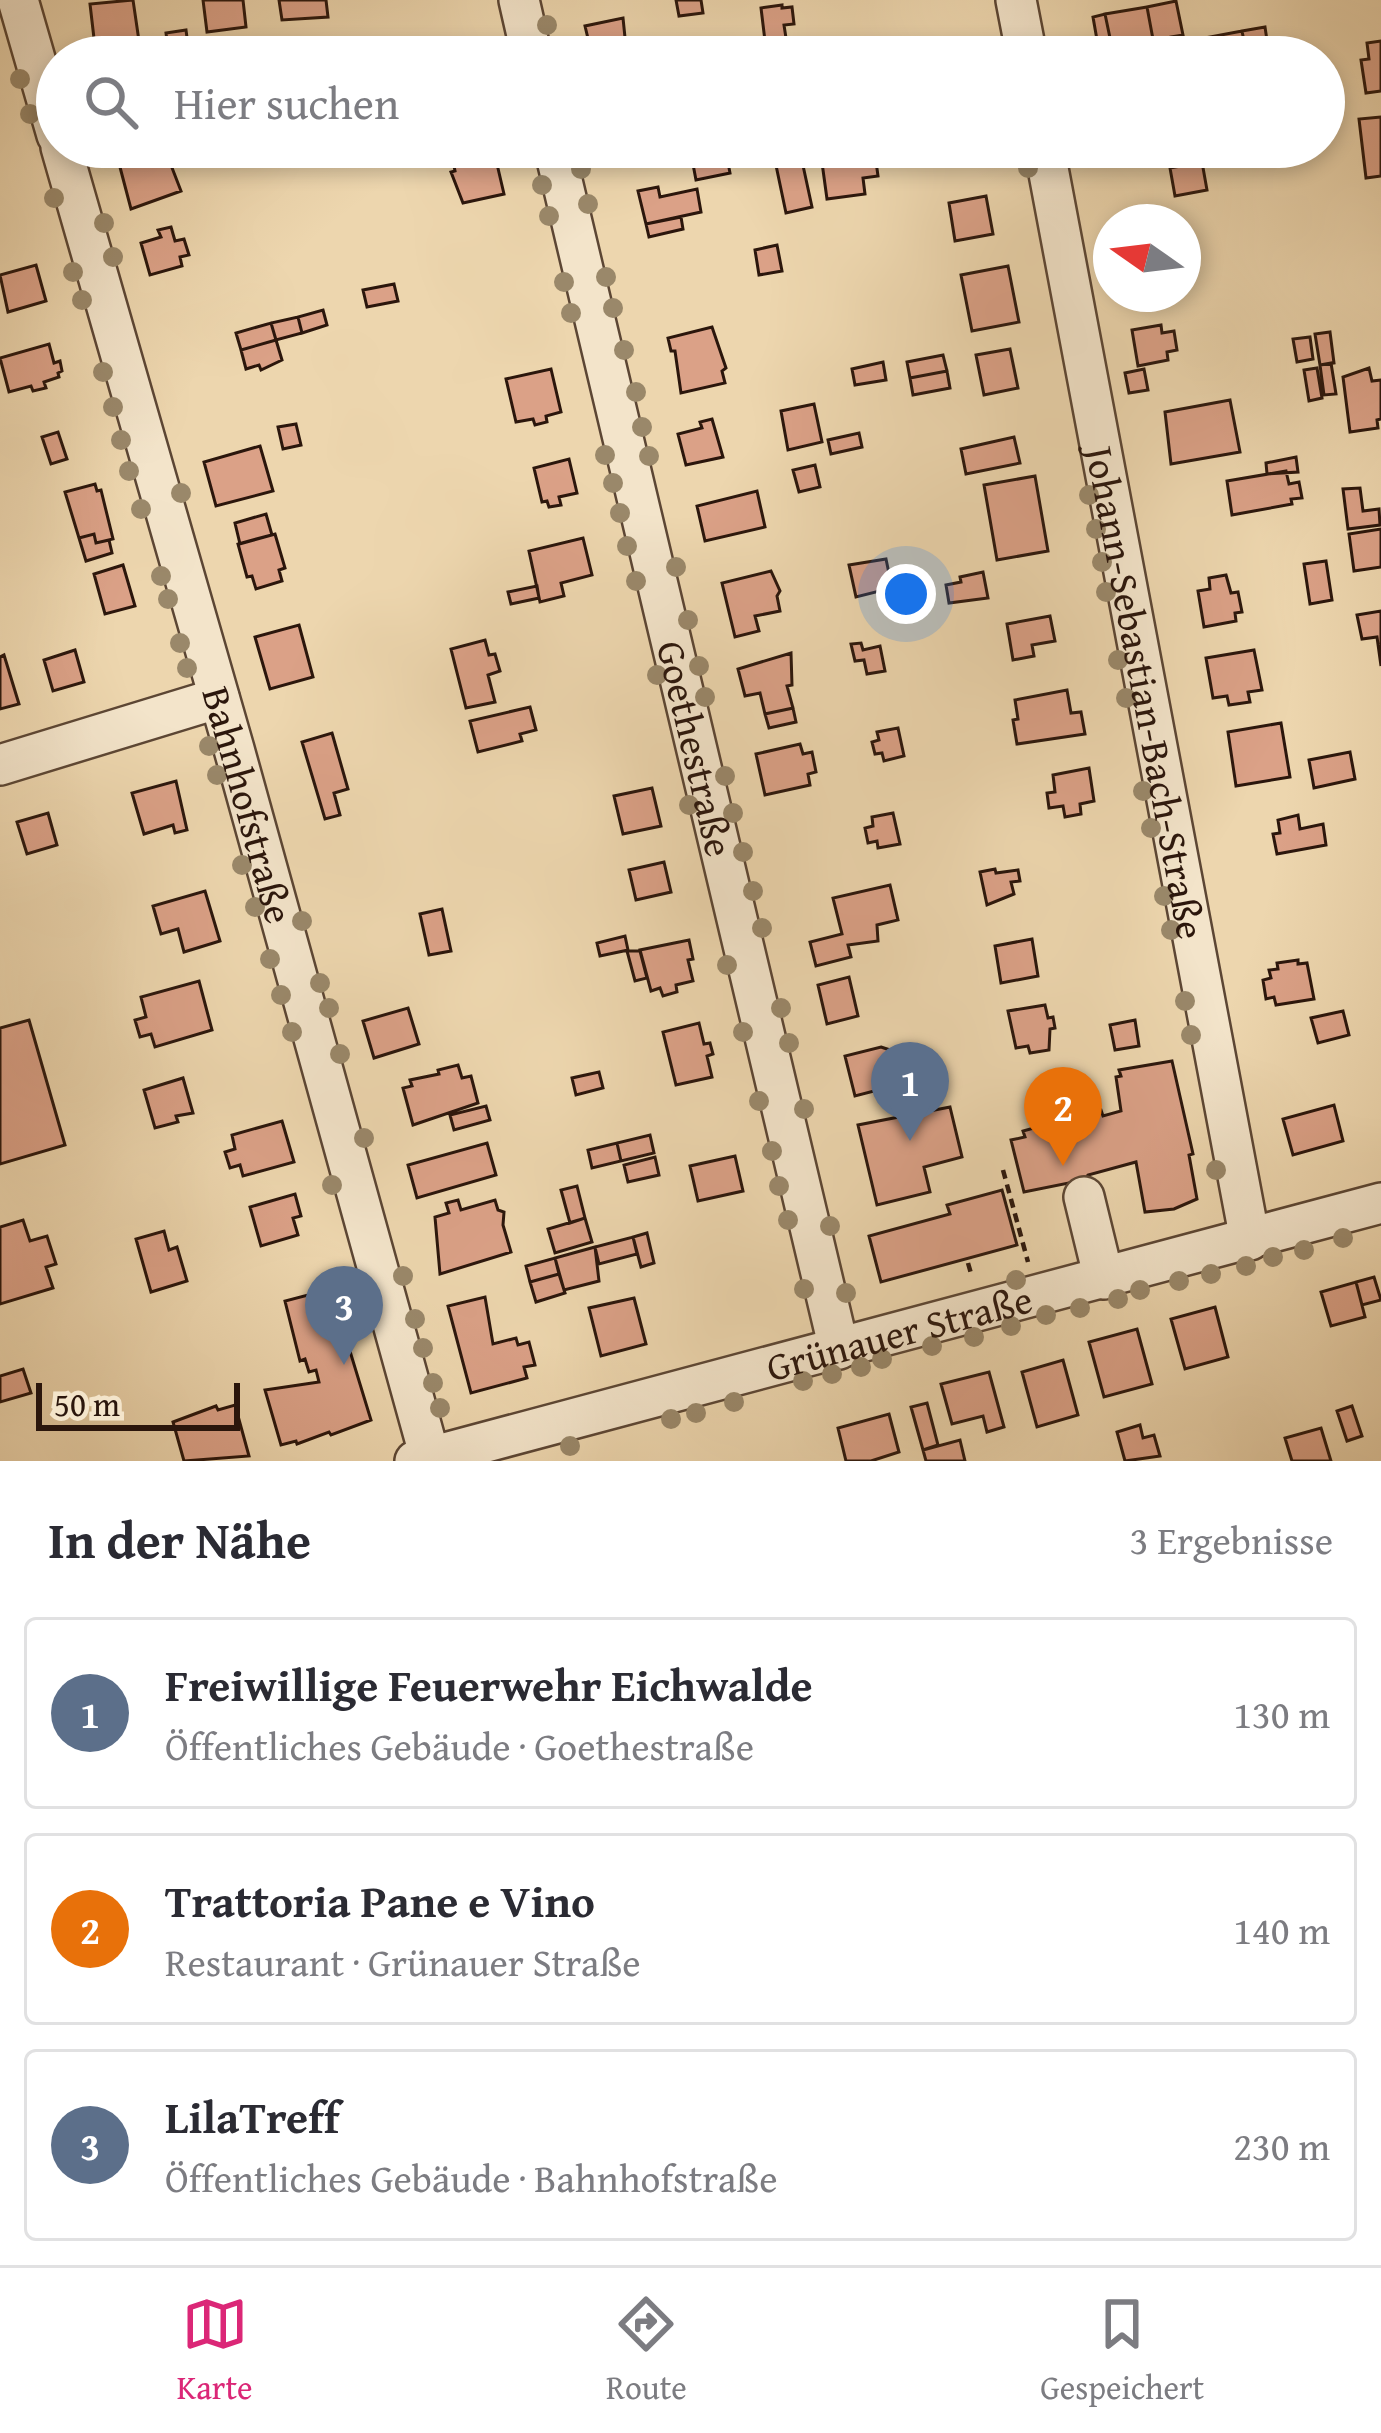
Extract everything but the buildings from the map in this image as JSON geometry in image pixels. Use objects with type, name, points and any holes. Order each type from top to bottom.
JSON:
[{"type":"street","points":[[18,0],[36,62]]},
{"type":"street","points":[[519,0],[527,36]]},
{"type":"street","points":[[1016,0],[1023,36]]},
{"type":"street","name":"Bahnhofstraße","points":[[67,168],[219,698],[426,1460]]},
{"type":"street","name":"Goethestraße","points":[[559,168],[839,1348]]},
{"type":"street","name":"Johann-Sebastian-Bach-Straße","points":[[1048,168],[1250,1240]]},
{"type":"street","points":[[0,765],[219,698]]},
{"type":"street","points":[[1084,1197],[1104,1279]]},
{"type":"street","name":"Grünauer Straße","points":[[426,1460],[1381,1203]]},
{"type":"path","points":[[1003,1169],[1029,1265]]},
{"type":"place","name":"Freiwillige Feuerwehr Eichwalde","points":[[910,1141]]},
{"type":"place","name":"Trattoria Pane e Vino","points":[[1063,1166]]},
{"type":"place","name":"LilaTreff","points":[[344,1365]]}]
